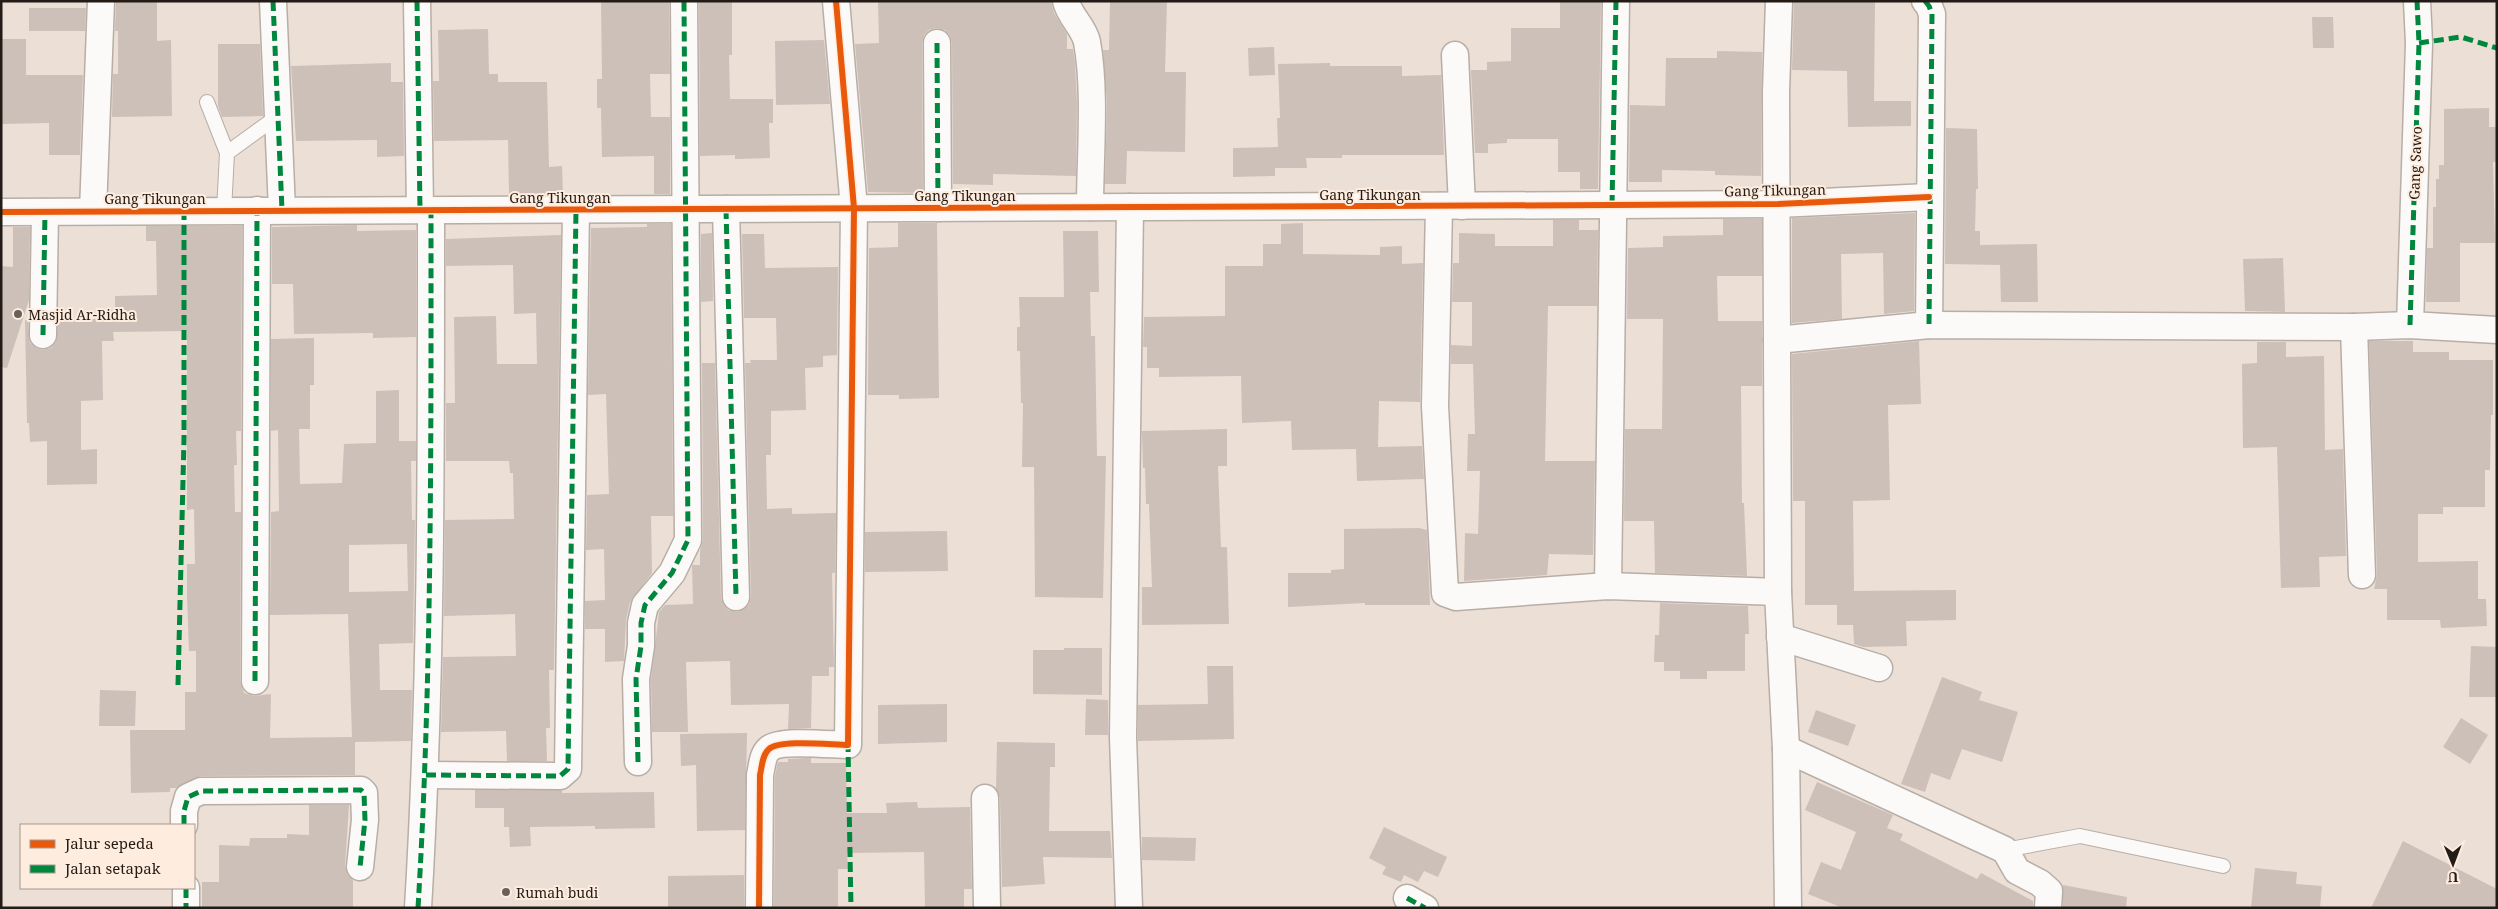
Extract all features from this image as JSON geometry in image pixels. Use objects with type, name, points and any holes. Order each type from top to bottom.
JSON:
[{"type":"street","points":[[92,211],[101,1]]},
{"type":"street","points":[[255,681],[269,210],[278,116],[273,1]]},
{"type":"street","points":[[416,1],[425,210],[432,561],[426,693],[426,775],[418,908]]},
{"type":"street","points":[[638,762],[636,679],[641,646],[641,623],[645,605],[672,572],[688,540],[689,441],[684,1]]},
{"type":"street","points":[[758,908],[760,775],[765,754],[769,749],[780,744],[848,745],[854,208],[836,1]]},
{"type":"street","points":[[1066,1],[1085,35],[1087,44],[1090,73],[1090,207]]},
{"type":"street","points":[[1608,586],[1616,1]]},
{"type":"street","points":[[1779,1],[1778,592],[1786,750],[1788,908]]},
{"type":"street","points":[[1925,1],[1932,14],[1929,325]]},
{"type":"street","name":"Gang Sawo","points":[[2410,325],[2419,43],[2417,1]]},
{"type":"street","points":[[937,43],[938,208]]},
{"type":"street","points":[[1455,55],[1450,206],[1436,406],[1443,589],[1451,596],[1456,597],[1608,586],[1778,592]]},
{"type":"street","name":"Gang Tikungan","points":[[1,212],[1778,204],[1929,197]]},
{"type":"street","points":[[1129,908],[1123,737],[1130,207]]},
{"type":"street","points":[[426,775],[560,776],[568,768],[578,209]]},
{"type":"street","points":[[726,209],[736,597]]},
{"type":"street","points":[[43,335],[45,212]]},
{"type":"street","points":[[1777,340],[1929,325],[2354,327],[2410,325],[2497,330]]},
{"type":"street","points":[[2354,327],[2362,575]]},
{"type":"street","points":[[1780,637],[1879,668]]},
{"type":"street","points":[[1786,750],[2005,850],[2017,871],[2040,883],[2049,891],[2048,908]]},
{"type":"street","points":[[184,824],[184,811],[188,797],[201,791],[361,790],[364,793],[365,820],[360,867]]},
{"type":"street","points":[[985,798],[987,908]]},
{"type":"street","points":[[186,889],[186,908]]},
{"type":"lane","points":[[208,102],[227,153],[224,211]]},
{"type":"lane","points":[[227,153],[278,116]]},
{"type":"lane","points":[[2005,850],[2080,836],[2223,866]]},
{"type":"building","points":[[116,1],[157,1],[157,41],[171,40],[172,116],[112,117],[113,74],[118,74],[118,31],[115,31]]},
{"type":"building","points":[[601,1],[669,1],[670,74],[650,74],[651,117],[670,117],[670,194],[654,194],[654,156],[602,157],[601,108],[597,108],[597,79],[602,79]]},
{"type":"building","points":[[699,1],[732,1],[732,55],[729,55],[730,99],[773,99],[773,123],[769,123],[770,158],[735,159],[735,155],[700,156]]},
{"type":"building","points":[[878,1],[1051,1],[1054,13],[1067,34],[1067,49],[1073,49],[1075,63],[1077,103],[1076,176],[993,174],[993,185],[953,184],[952,43],[950,36],[945,30],[936,28],[929,30],[924,35],[922,43],[923,193],[868,192],[855,44],[879,43]]},
{"type":"building","points":[[1110,1],[1167,1],[1165,72],[1186,72],[1185,152],[1127,151],[1126,184],[1105,184],[1107,102],[1103,50],[1109,50]]},
{"type":"building","points":[[1560,1],[1601,1],[1598,189],[1580,189],[1580,172],[1558,172],[1558,139],[1507,139],[1507,143],[1488,144],[1488,153],[1475,153],[1471,70],[1487,70],[1487,62],[1511,61],[1511,28],[1560,28]]},
{"type":"building","points":[[1794,1],[1875,1],[1874,101],[1911,101],[1911,126],[1848,127],[1847,71],[1792,70]]},
{"type":"building","points":[[29,8],[86,8],[85,31],[29,31]]},
{"type":"building","points":[[2312,17],[2333,17],[2334,48],[2313,48]]},
{"type":"building","points":[[488,29],[489,74],[498,74],[498,82],[547,82],[549,167],[562,166],[563,193],[509,194],[508,140],[434,141],[433,81],[439,81],[438,30]]},
{"type":"building","points":[[1,39],[26,39],[26,75],[83,75],[80,155],[49,155],[49,123],[1,124]]},
{"type":"building","points":[[824,40],[830,104],[776,105],[775,41]]},
{"type":"building","points":[[218,44],[260,44],[263,116],[222,117],[218,106]]},
{"type":"building","points":[[1274,47],[1275,75],[1249,76],[1248,48]]},
{"type":"building","points":[[1717,51],[1762,52],[1761,176],[1715,175],[1715,171],[1662,170],[1662,182],[1629,182],[1630,105],[1665,106],[1666,58],[1717,58]]},
{"type":"building","points":[[391,63],[391,82],[403,82],[404,156],[377,157],[377,140],[296,141],[291,66]]},
{"type":"building","points":[[1330,63],[1330,66],[1402,66],[1402,76],[1441,75],[1444,155],[1342,155],[1342,158],[1306,158],[1307,168],[1275,168],[1275,176],[1233,177],[1233,148],[1278,147],[1277,118],[1280,118],[1278,64]]},
{"type":"building","points":[[2489,108],[2489,127],[2496,127],[2497,162],[2493,162],[2495,243],[2460,243],[2460,302],[2426,302],[2427,248],[2433,248],[2433,207],[2436,207],[2436,179],[2439,179],[2439,165],[2444,165],[2444,109]]},
{"type":"building","points":[[1946,128],[1977,129],[1978,189],[1976,189],[1975,231],[1980,231],[1980,245],[2037,244],[2038,302],[2001,302],[2000,265],[1945,264]]},
{"type":"building","points":[[1915,213],[1914,311],[1884,314],[1883,253],[1841,254],[1842,319],[1792,323],[1792,218]]},
{"type":"building","points":[[1723,219],[1762,219],[1762,276],[1717,276],[1718,321],[1762,321],[1762,386],[1741,386],[1742,503],[1744,503],[1747,576],[1655,573],[1654,521],[1624,521],[1625,429],[1662,429],[1663,319],[1627,319],[1628,248],[1663,247],[1663,236],[1723,235]]},
{"type":"building","points":[[1553,220],[1579,220],[1579,230],[1598,230],[1597,306],[1548,306],[1545,461],[1595,461],[1593,555],[1549,554],[1547,575],[1464,581],[1465,533],[1478,534],[1480,471],[1467,471],[1468,434],[1475,434],[1473,364],[1451,364],[1451,345],[1472,346],[1472,302],[1452,302],[1453,263],[1459,263],[1459,233],[1495,234],[1495,246],[1553,246]]},
{"type":"building","points":[[898,223],[937,223],[939,398],[899,399],[899,395],[868,395],[869,248],[898,247]]},
{"type":"building","points":[[1303,223],[1303,254],[1380,255],[1380,247],[1402,246],[1402,264],[1423,263],[1420,402],[1379,401],[1378,447],[1422,446],[1424,479],[1357,481],[1356,449],[1292,450],[1291,421],[1242,423],[1241,376],[1159,377],[1159,368],[1147,368],[1147,347],[1143,347],[1144,317],[1225,316],[1225,266],[1263,266],[1263,244],[1281,244],[1281,224]]},
{"type":"building","points":[[647,224],[671,224],[673,516],[651,516],[652,573],[630,602],[626,620],[624,661],[605,662],[605,629],[585,629],[585,601],[605,600],[604,549],[586,550],[587,495],[609,494],[606,394],[588,395],[591,228],[647,227]]},
{"type":"building","points":[[357,225],[357,231],[416,230],[416,337],[373,338],[373,333],[294,334],[293,284],[272,284],[272,227]]},
{"type":"building","points":[[146,226],[242,226],[241,431],[236,431],[237,465],[234,465],[235,512],[241,512],[240,681],[244,693],[254,696],[271,694],[270,738],[352,737],[348,614],[270,615],[271,512],[279,511],[278,430],[271,431],[271,339],[314,338],[314,385],[310,385],[310,429],[299,429],[300,484],[342,483],[344,444],[376,443],[376,391],[399,390],[399,441],[416,441],[416,461],[411,461],[412,520],[415,520],[413,643],[379,644],[380,690],[412,690],[411,741],[355,742],[355,775],[201,776],[176,788],[170,788],[170,792],[131,793],[130,730],[185,730],[185,692],[196,692],[196,651],[189,651],[187,596],[187,564],[195,564],[194,509],[187,510],[187,331],[113,332],[114,341],[102,341],[103,400],[81,401],[81,450],[97,449],[97,484],[47,485],[47,441],[30,442],[29,423],[27,423],[25,320],[28,320],[30,343],[36,348],[43,350],[51,348],[56,342],[58,319],[101,319],[101,310],[115,310],[115,296],[157,295],[156,241],[146,241]],"holes":[[[407,544],[408,591],[349,592],[349,545]]]},
{"type":"building","name":"Masjid Ar-Ridha","points":[[13,227],[30,227],[29,300],[7,368],[1,367],[1,266],[13,267]]},
{"type":"building","points":[[1063,231],[1098,231],[1099,292],[1090,292],[1091,336],[1095,336],[1097,456],[1106,456],[1103,598],[1035,597],[1034,467],[1022,467],[1023,403],[1021,403],[1020,351],[1017,351],[1017,327],[1020,327],[1019,297],[1064,297]]},
{"type":"building","points":[[712,233],[713,301],[701,302],[701,234]]},
{"type":"building","points":[[742,234],[764,234],[765,268],[838,267],[837,355],[823,356],[823,367],[805,368],[806,410],[771,411],[771,455],[766,455],[767,509],[792,508],[792,514],[836,513],[835,573],[832,573],[834,667],[829,667],[829,676],[812,676],[811,728],[788,729],[789,704],[731,705],[730,661],[686,662],[688,732],[652,732],[651,680],[659,612],[665,605],[693,604],[692,565],[700,565],[700,551],[703,540],[702,363],[715,363],[721,598],[728,610],[737,612],[749,605],[751,597],[745,363],[751,363],[750,360],[777,360],[776,318],[744,318]]},
{"type":"building","points":[[561,235],[554,670],[549,670],[550,728],[546,728],[547,761],[507,761],[506,731],[441,732],[443,657],[516,656],[515,614],[444,616],[445,520],[514,519],[513,473],[510,473],[509,461],[446,461],[446,403],[455,403],[454,317],[496,316],[497,364],[537,364],[536,313],[514,314],[513,265],[446,266],[446,239]]},
{"type":"building","points":[[2283,258],[2285,312],[2245,311],[2243,259]]},
{"type":"building","points":[[1919,341],[1921,404],[1888,405],[1890,500],[1853,501],[1854,591],[1956,590],[1956,620],[1906,621],[1907,646],[1863,647],[1854,644],[1853,625],[1837,625],[1837,605],[1805,605],[1805,501],[1793,501],[1792,354]]},
{"type":"building","points":[[2369,341],[2413,341],[2413,352],[2449,352],[2449,360],[2493,360],[2493,415],[2491,415],[2490,470],[2485,470],[2485,507],[2443,507],[2443,514],[2418,514],[2418,562],[2478,561],[2478,599],[2486,599],[2487,626],[2441,628],[2440,620],[2387,620],[2387,589],[2374,589],[2377,575]]},
{"type":"building","points":[[2257,342],[2286,342],[2286,357],[2324,356],[2325,450],[2343,449],[2346,556],[2319,557],[2320,587],[2281,588],[2277,447],[2243,448],[2242,364],[2257,363]]},
{"type":"building","points":[[1227,429],[1227,466],[1218,466],[1221,547],[1227,547],[1229,624],[1142,625],[1142,587],[1152,587],[1149,504],[1146,504],[1142,431]]},
{"type":"building","points":[[1419,528],[1427,530],[1430,605],[1365,605],[1365,603],[1288,607],[1288,573],[1331,573],[1331,570],[1344,569],[1344,529]]},
{"type":"building","points":[[947,531],[948,571],[865,572],[865,532]]},
{"type":"building","points":[[1660,603],[1748,606],[1749,634],[1745,634],[1745,671],[1707,671],[1707,679],[1680,679],[1680,671],[1664,671],[1664,662],[1654,662],[1655,635],[1659,635]]},
{"type":"building","points":[[2471,646],[2497,647],[2497,697],[2469,697]]},
{"type":"building","points":[[1064,648],[1102,648],[1102,695],[1033,694],[1033,650],[1064,650]]},
{"type":"building","points":[[1207,666],[1233,666],[1234,739],[1138,741],[1138,705],[1208,704]]},
{"type":"building","points":[[1942,677],[1982,692],[1979,700],[2018,712],[2002,762],[1962,749],[1950,780],[1931,773],[1925,792],[1901,784]]},
{"type":"building","points":[[100,690],[136,691],[135,726],[99,726]]},
{"type":"building","points":[[1086,699],[1108,700],[1108,735],[1085,735]]},
{"type":"building","points":[[947,704],[947,742],[878,744],[878,705]]},
{"type":"building","points":[[1816,710],[1856,725],[1848,746],[1808,732]]},
{"type":"building","points":[[2461,718],[2488,735],[2470,764],[2443,747]]},
{"type":"building","points":[[747,733],[745,830],[697,831],[696,765],[681,766],[680,734]]},
{"type":"building","points":[[997,742],[1055,743],[1055,767],[1050,767],[1049,831],[1110,831],[1112,858],[1043,857],[1045,884],[1002,887],[1000,798],[996,789]]},
{"type":"building","points":[[811,758],[811,763],[846,763],[847,813],[887,813],[886,803],[917,802],[918,808],[970,807],[972,889],[964,889],[964,908],[925,908],[924,852],[847,853],[848,869],[838,869],[838,908],[774,908],[775,777],[777,765],[778,762],[788,762],[788,759]]},
{"type":"building","points":[[1817,782],[1893,815],[1887,828],[1903,834],[1900,840],[1977,879],[1981,873],[2033,901],[2033,908],[1843,908],[1808,894],[1821,862],[1841,870],[1856,832],[1805,810]]},
{"type":"building","points":[[475,790],[562,790],[562,793],[654,792],[655,828],[595,829],[595,826],[530,827],[531,846],[510,847],[509,827],[504,827],[504,808],[475,808]]},
{"type":"building","points":[[309,805],[349,805],[345,866],[347,874],[353,880],[353,908],[202,908],[202,882],[219,882],[219,845],[249,846],[250,838],[287,838],[287,834],[309,835]]},
{"type":"building","points":[[1384,827],[1447,857],[1438,877],[1424,871],[1418,882],[1404,875],[1401,882],[1382,874],[1386,867],[1369,858]]},
{"type":"building","points":[[1142,837],[1196,838],[1195,861],[1142,860]]},
{"type":"building","points":[[2403,841],[2497,889],[2497,908],[2371,908]]},
{"type":"building","points":[[2255,868],[2297,872],[2296,884],[2322,886],[2320,908],[2251,908]]},
{"type":"building","points":[[744,875],[744,908],[668,908],[668,876]]},
{"type":"building","points":[[2063,885],[2127,897],[2126,908],[2063,908]]},
{"type":"marked path","points":[[273,1],[282,210]]},
{"type":"marked path","points":[[417,1],[420,210]]},
{"type":"marked path","points":[[638,762],[636,679],[641,646],[641,623],[645,605],[672,573],[688,540],[684,1]]},
{"type":"marked path","points":[[1612,205],[1616,1]]},
{"type":"marked path","points":[[1925,1],[1932,14],[1929,325]]},
{"type":"marked path","points":[[2410,325],[2419,43],[2417,1]]},
{"type":"marked path","points":[[2419,43],[2461,37],[2497,48]]},
{"type":"marked path","points":[[937,43],[938,208]]},
{"type":"marked path","points":[[426,775],[560,776],[568,769],[576,209]]},
{"type":"marked path","points":[[726,209],[736,597]]},
{"type":"marked path","points":[[255,681],[257,210]]},
{"type":"marked path","points":[[418,908],[423,821],[428,646],[431,472],[431,210]]},
{"type":"marked path","points":[[178,685],[184,439],[184,211]]},
{"type":"marked path","points":[[43,335],[45,212]]},
{"type":"marked path","points":[[845,745],[848,745],[851,908]]},
{"type":"marked path","points":[[184,824],[184,811],[188,797],[201,791],[361,790],[364,793],[365,820],[360,867]]},
{"type":"marked path","points":[[186,889],[186,908]]},
{"type":"marked path","points":[[1407,898],[1425,908]]},
{"type":"cycle path","points":[[759,908],[760,775],[765,754],[769,749],[784,744],[848,745],[854,208],[836,1]]},
{"type":"cycle path","points":[[1,212],[1778,204],[1929,197]]},
{"type":"place","name":"Masjid Ar-Ridha","points":[[18,314]]},
{"type":"place","name":"Rumah budi","points":[[506,892]]}]
